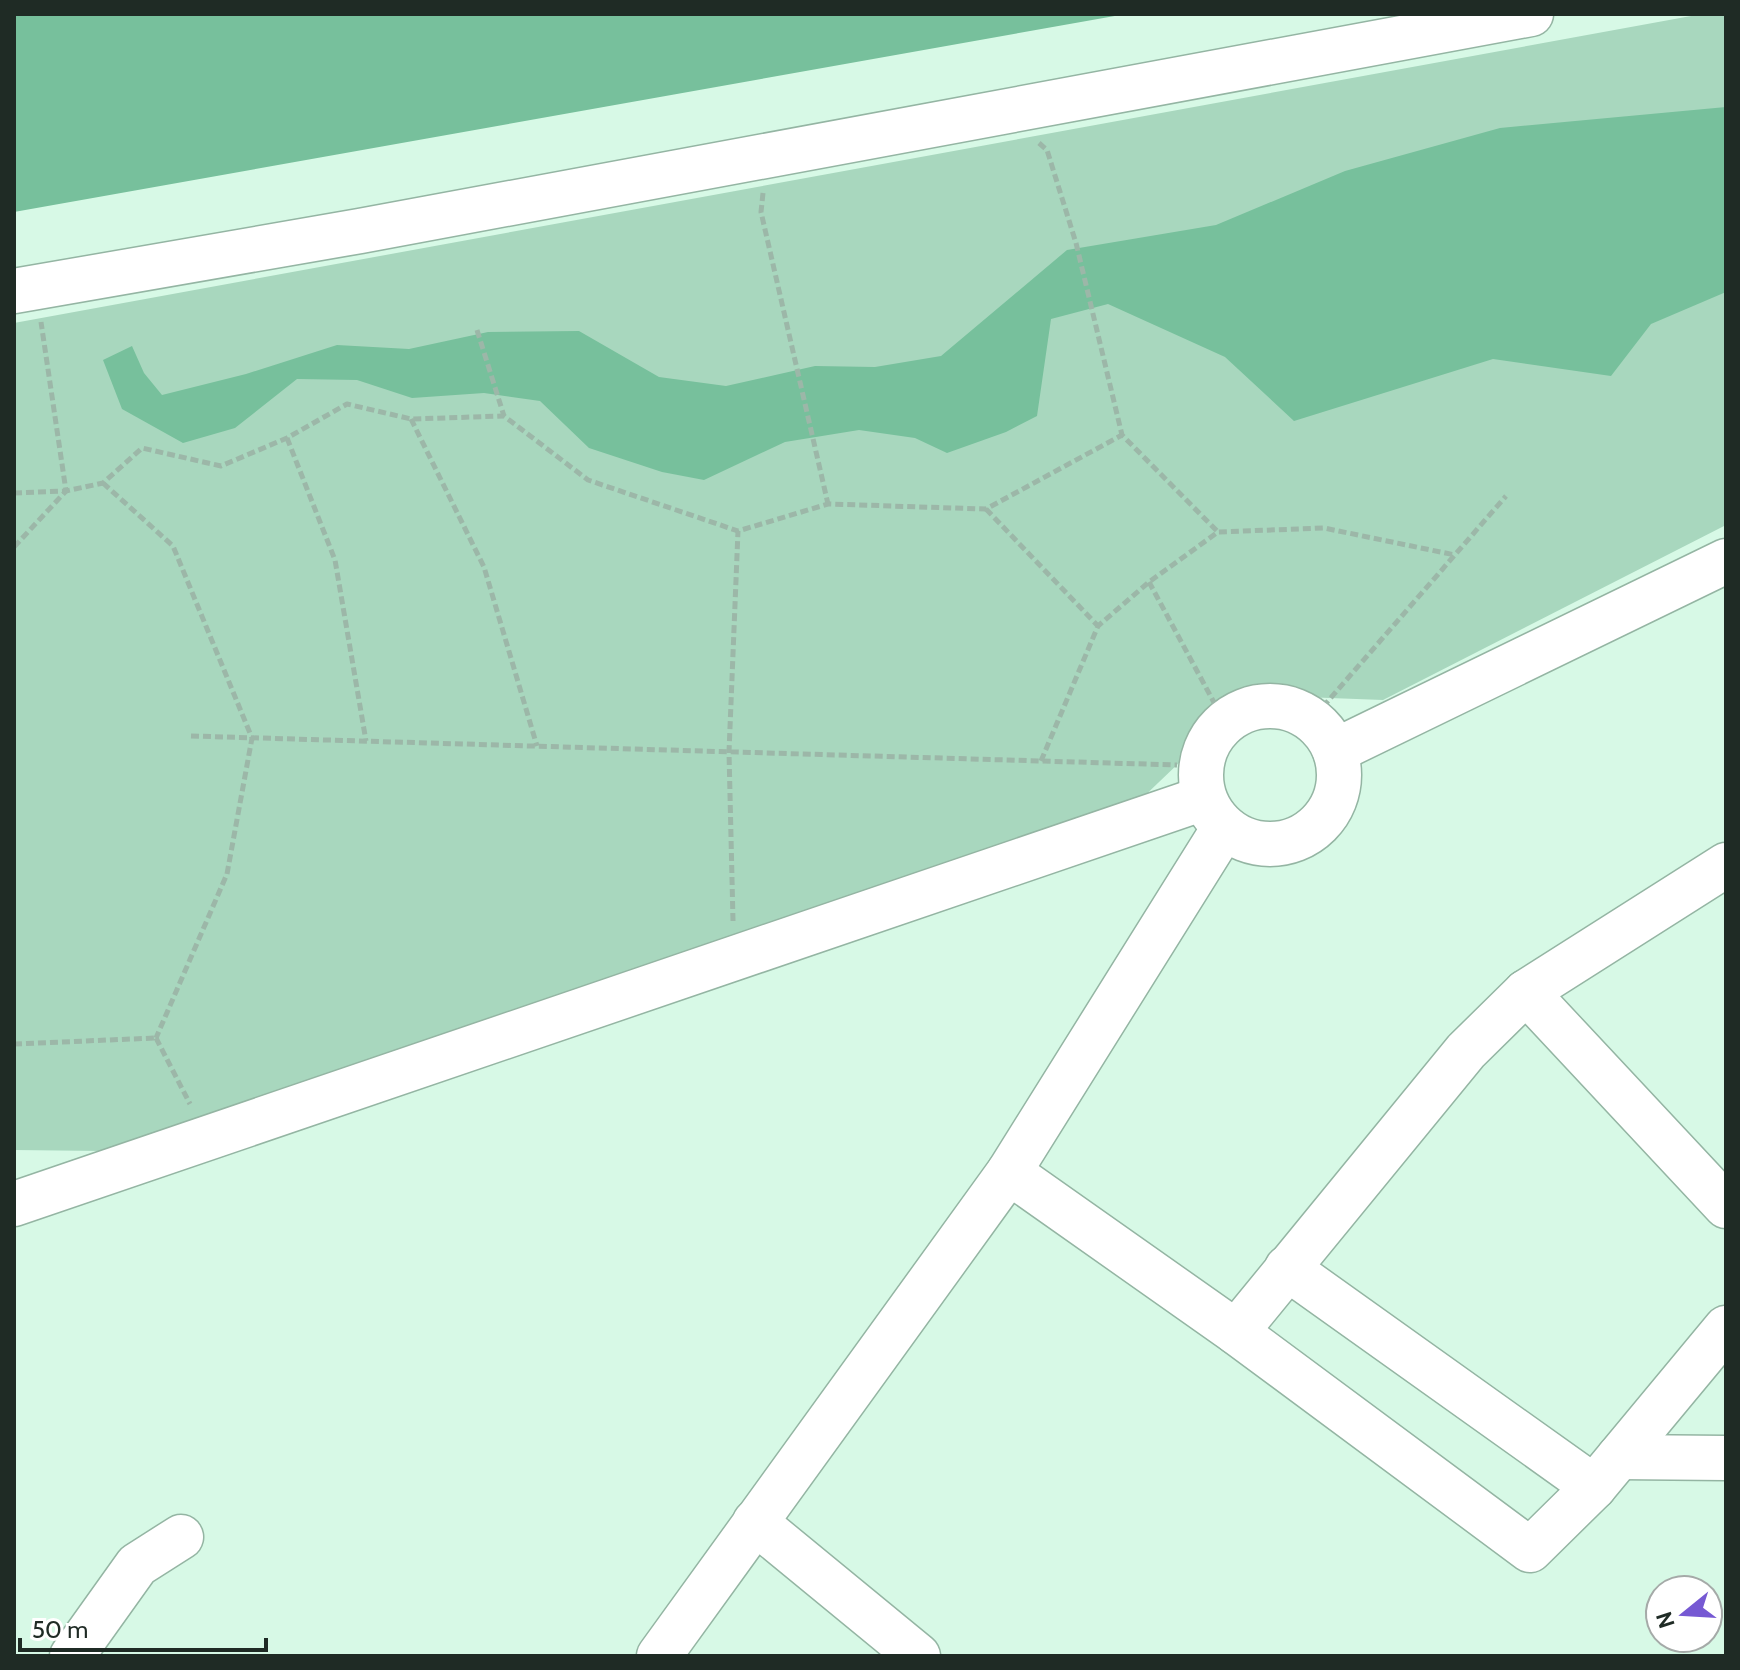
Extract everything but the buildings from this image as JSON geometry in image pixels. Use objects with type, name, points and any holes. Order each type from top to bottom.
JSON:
[{"type":"street","points":[[25,289],[360,231],[1531,14]]},
{"type":"street","points":[[1324,735],[1726,561]]},
{"type":"street","points":[[659,1656],[1009,1172],[1209,797],[1209,740],[1224,721],[1240,711],[1263,705],[1291,708],[1324,735],[1339,780],[1333,803],[1316,828],[1290,842],[1266,845],[1245,840],[1209,797]]},
{"type":"street","points":[[14,1204],[1209,797]]},
{"type":"street","points":[[1236,1332],[1466,1051],[1526,992],[1726,865]]},
{"type":"street","points":[[1526,992],[1726,1206]]},
{"type":"street","points":[[1009,1172],[1236,1332],[1530,1550],[1607,1472],[1726,1328]]},
{"type":"street","points":[[1287,1268],[1607,1472],[1726,1458]]},
{"type":"street","points":[[755,1522],[918,1656]]},
{"type":"street","points":[[72,1656],[137,1565],[181,1537]]},
{"type":"path","points":[[1001,112],[1047,150],[1076,243],[1122,435],[1218,532]]},
{"type":"path","points":[[766,155],[761,212],[828,504]]},
{"type":"path","points":[[25,289],[66,491]]},
{"type":"path","points":[[477,330],[502,413],[588,480],[738,531],[828,504],[986,509],[1122,435]]},
{"type":"path","points":[[14,493],[66,491],[103,483],[142,448],[221,466],[287,438],[347,404],[411,419],[502,413]]},
{"type":"path","points":[[411,419],[484,567],[537,746]]},
{"type":"path","points":[[287,438],[335,560],[366,741]]},
{"type":"path","points":[[103,483],[173,546],[252,738],[227,874],[156,1038]]},
{"type":"path","points":[[14,547],[66,491]]},
{"type":"path","points":[[1324,735],[1455,555],[1506,496]]},
{"type":"path","points":[[986,509],[1098,626]]},
{"type":"path","points":[[1041,761],[1098,626],[1149,582],[1218,532],[1324,528],[1455,555]]},
{"type":"path","points":[[734,958],[729,752],[738,531]]},
{"type":"path","points":[[1149,582],[1224,721]]},
{"type":"path","points":[[191,736],[1041,761],[1209,797]]},
{"type":"path","points":[[14,1044],[156,1038]]},
{"type":"path","points":[[156,1038],[207,1137]]},
{"type":"shaded area","points":[[14,14],[1126,14],[14,212]]},
{"type":"shaded area","points":[[1702,14],[1726,14],[1726,525],[1383,700],[1250,695],[1135,805],[103,1151],[14,1150],[14,323]]},
{"type":"shaded area","points":[[1726,107],[1726,292],[1651,324],[1611,376],[1493,359],[1294,421],[1225,357],[1108,304],[1051,319],[1037,416],[1006,432],[947,453],[915,438],[859,430],[785,442],[704,480],[662,472],[589,448],[540,401],[484,393],[412,398],[357,380],[297,379],[235,428],[183,443],[122,409],[103,360],[132,346],[144,373],[162,395],[246,374],[337,345],[409,349],[488,332],[579,331],[659,377],[726,386],[815,366],[875,367],[941,356],[1067,250],[1216,225],[1345,171],[1500,128]]}]
